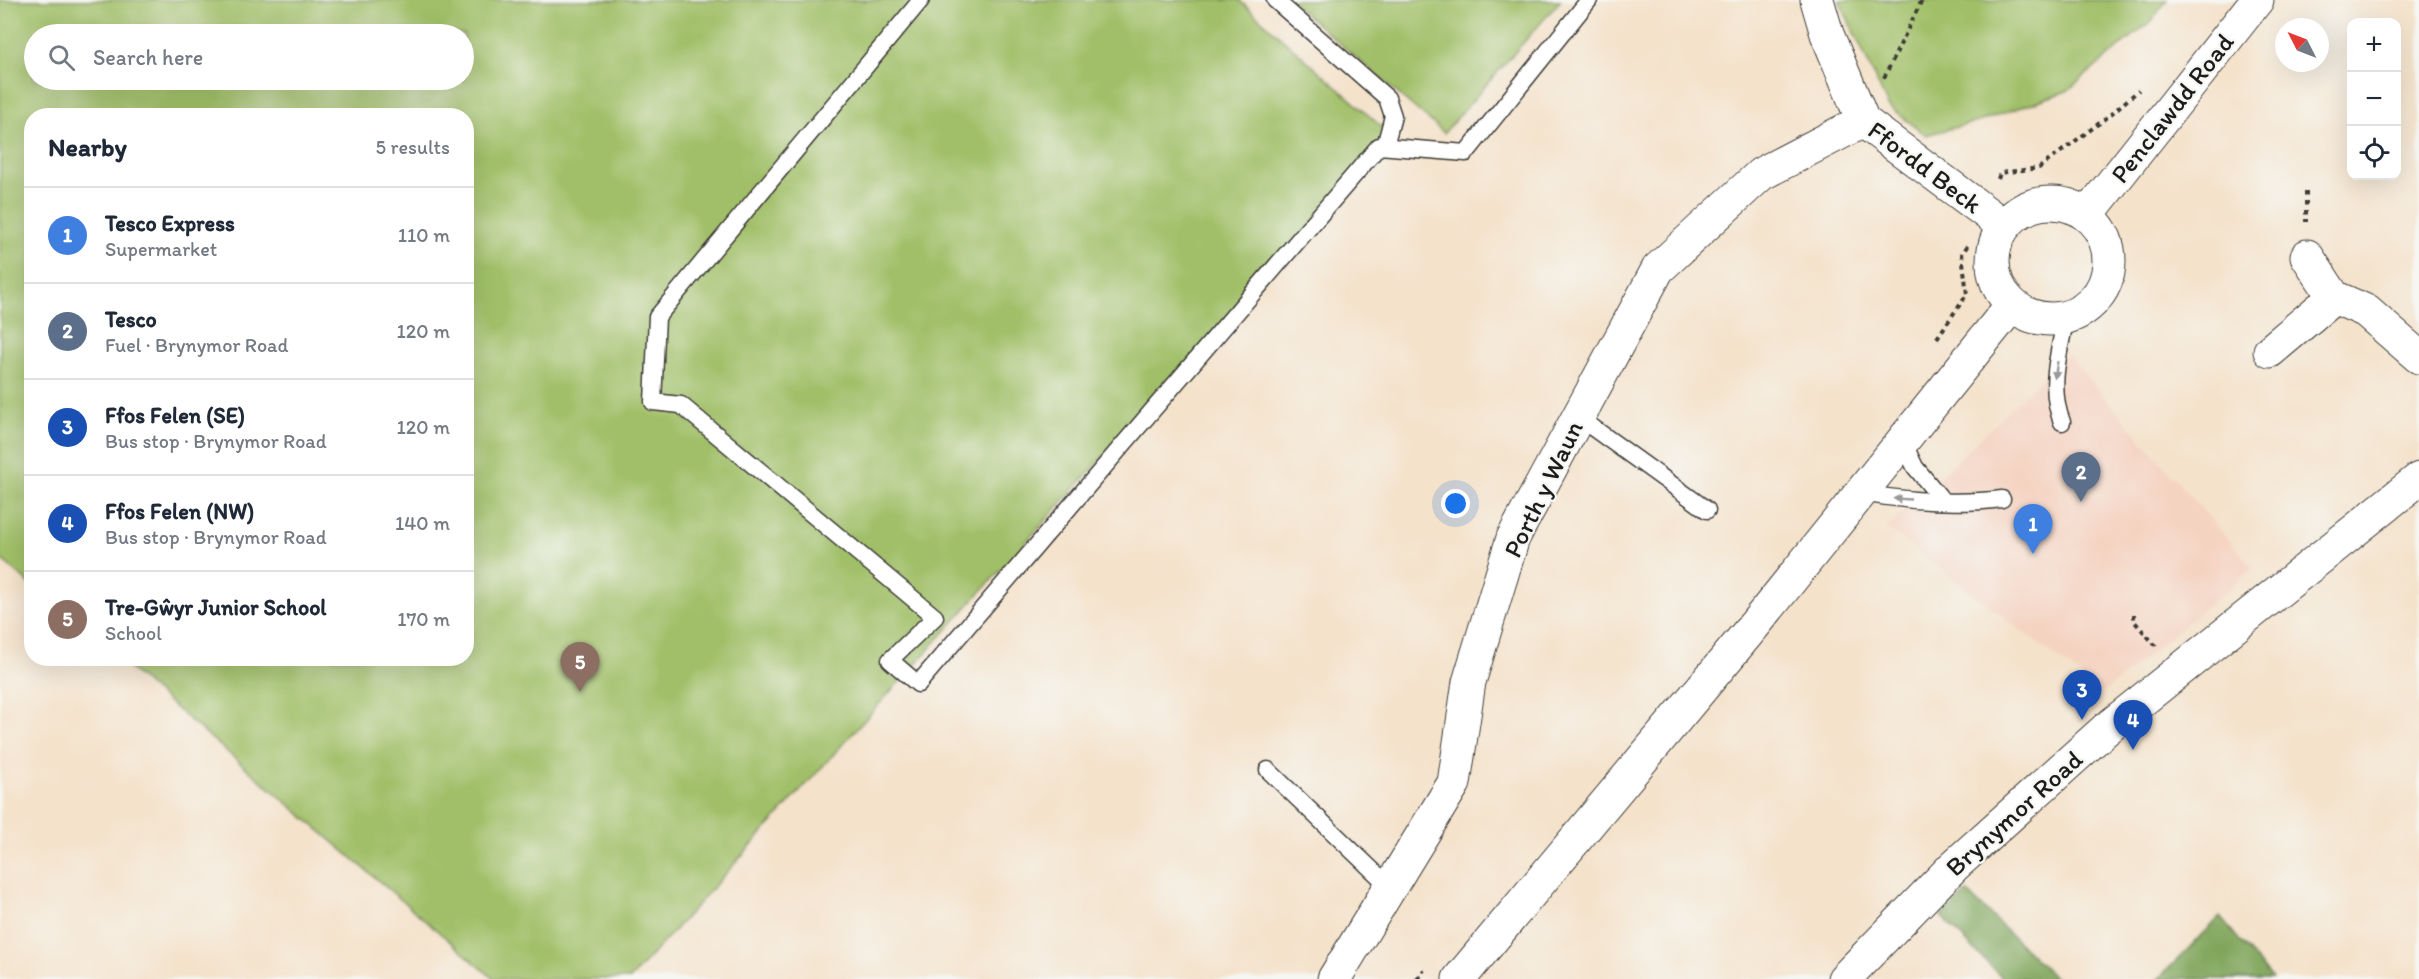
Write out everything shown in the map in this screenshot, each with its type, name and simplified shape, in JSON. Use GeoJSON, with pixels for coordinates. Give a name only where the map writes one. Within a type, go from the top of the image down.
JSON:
{"type":"FeatureCollection","features":[{"type":"Feature","properties":{"kind":"street","name":"Ffordd Beck"},"geometry":{"type":"LineString","coordinates":[[1818,0],[1827,34],[1863,122],[1995,220]]}},
{"type":"Feature","properties":{"kind":"street","name":"Penclawdd Road"},"geometry":{"type":"LineString","coordinates":[[2087,215],[2257,0]]}},
{"type":"Feature","properties":{"kind":"street","name":"Porth y Waun"},"geometry":{"type":"LineString","coordinates":[[1334,979],[1454,783],[1469,682],[1513,538],[1658,269],[1761,174],[1863,122]]}},
{"type":"Feature","properties":{"kind":"street"},"geometry":{"type":"LineString","coordinates":[[2052,202],[2071,206],[2087,215],[2100,229],[2107,245],[2109,264],[2105,282],[2096,297],[2082,310],[2066,317],[2037,317],[2012,305],[2001,292],[1994,276],[1995,220],[2033,205],[2052,202]]}},
{"type":"Feature","properties":{"kind":"street"},"geometry":{"type":"LineString","coordinates":[[2307,256],[2334,297],[2366,310],[2419,357]]}},
{"type":"Feature","properties":{"kind":"street"},"geometry":{"type":"LineString","coordinates":[[2270,351],[2334,297]]}},
{"type":"Feature","properties":{"kind":"street"},"geometry":{"type":"LineString","coordinates":[[1459,979],[1903,442],[2012,305]]}},
{"type":"Feature","properties":{"kind":"street","name":"Brynymor Road"},"geometry":{"type":"LineString","coordinates":[[1844,979],[1954,866],[2105,730],[2419,479]]}},
{"type":"Feature","properties":{"kind":"lane"},"geometry":{"type":"LineString","coordinates":[[921,0],[657,317],[653,402],[681,405],[935,617],[890,660],[918,684],[1379,146],[1466,153],[1589,0]]}},
{"type":"Feature","properties":{"kind":"lane"},"geometry":{"type":"LineString","coordinates":[[1275,0],[1388,98],[1393,116],[1385,146]]}},
{"type":"Feature","properties":{"kind":"lane"},"geometry":{"type":"LineString","coordinates":[[2062,422],[2055,404],[2054,382],[2066,317]]}},
{"type":"Feature","properties":{"kind":"lane"},"geometry":{"type":"LineString","coordinates":[[1578,417],[1707,510]]}},
{"type":"Feature","properties":{"kind":"lane"},"geometry":{"type":"LineString","coordinates":[[1903,442],[1915,467],[1943,501]]}},
{"type":"Feature","properties":{"kind":"lane"},"geometry":{"type":"LineString","coordinates":[[1861,493],[1892,498],[1971,503],[2002,499]]}},
{"type":"Feature","properties":{"kind":"lane"},"geometry":{"type":"LineString","coordinates":[[1268,770],[1390,887]]}},
{"type":"Feature","properties":{"kind":"path"},"geometry":{"type":"LineString","coordinates":[[1863,122],[1922,0]]}},
{"type":"Feature","properties":{"kind":"path"},"geometry":{"type":"LineString","coordinates":[[1932,346],[1967,294],[1962,254],[1995,220],[2000,173],[2039,168],[2105,119],[2140,89]]}},
{"type":"Feature","properties":{"kind":"path"},"geometry":{"type":"LineString","coordinates":[[1417,979],[1432,961]]}},
{"type":"Feature","properties":{"kind":"shaded area"},"geometry":{"type":"Polygon","coordinates":[[[2067,354],[2253,568],[2103,693],[1887,528],[2067,354]]]}},
{"type":"Feature","properties":{"kind":"green space"},"geometry":{"type":"Polygon","coordinates":[[[0,0],[1239,0],[1393,137],[630,979],[494,979],[126,666],[474,666],[474,108],[24,108],[24,579],[0,558],[0,0]]]}},
{"type":"Feature","properties":{"kind":"green space"},"geometry":{"type":"Polygon","coordinates":[[[1289,0],[1561,0],[1444,133],[1289,0]]]}},
{"type":"Feature","properties":{"kind":"green space"},"geometry":{"type":"Polygon","coordinates":[[[1839,0],[2167,0],[2152,20],[2067,91],[1981,121],[1926,135],[1888,106],[1839,0]]]}},
{"type":"Feature","properties":{"kind":"green space"},"geometry":{"type":"Polygon","coordinates":[[[1967,892],[2056,979],[2003,979],[1941,916],[1967,892]]]}},
{"type":"Feature","properties":{"kind":"green space"},"geometry":{"type":"Polygon","coordinates":[[[2220,917],[2272,979],[2158,979],[2220,917]]]}},
{"type":"Feature","properties":{"kind":"place","name":"Tesco"},"geometry":{"type":"Point","coordinates":[2081,502]}},
{"type":"Feature","properties":{"kind":"place","name":"Tesco Express"},"geometry":{"type":"Point","coordinates":[2033,554]}},
{"type":"Feature","properties":{"kind":"place","name":"Tre-Gŵyr Junior School"},"geometry":{"type":"Point","coordinates":[580,692]}},
{"type":"Feature","properties":{"kind":"place","name":"Ffos Felen (SE)"},"geometry":{"type":"Point","coordinates":[2082,720]}},
{"type":"Feature","properties":{"kind":"place","name":"Ffos Felen (NW)"},"geometry":{"type":"Point","coordinates":[2133,750]}}]}
